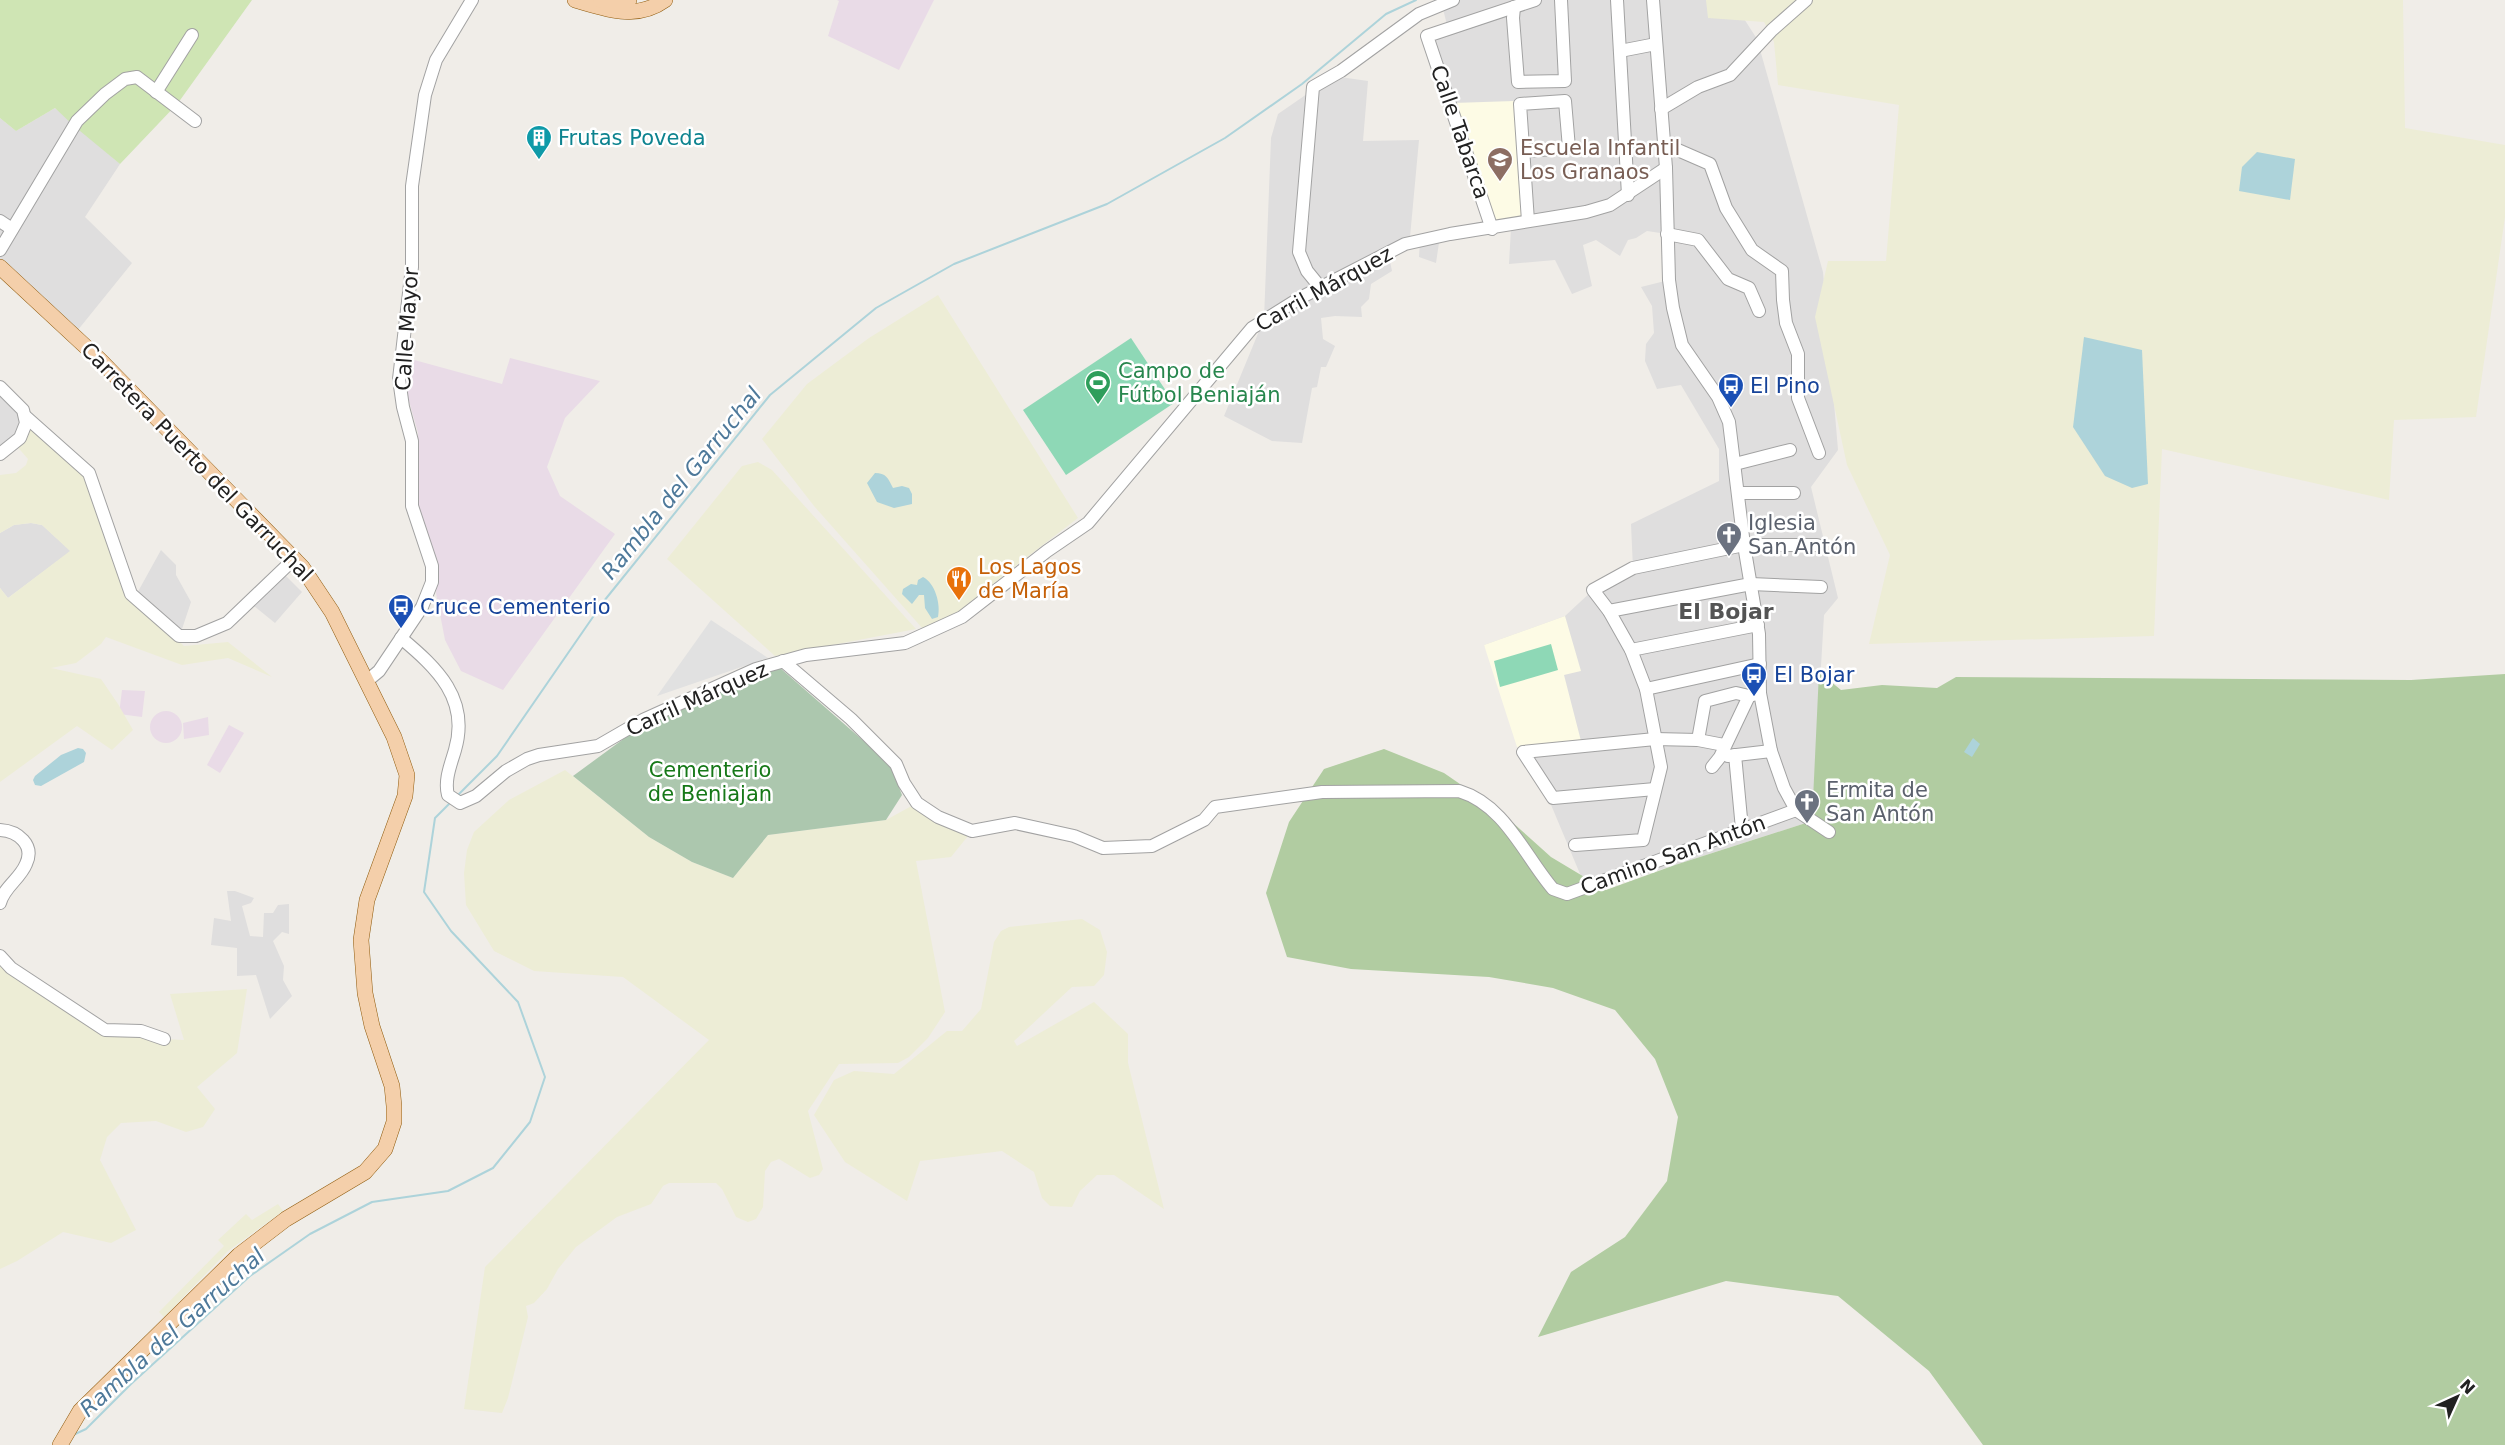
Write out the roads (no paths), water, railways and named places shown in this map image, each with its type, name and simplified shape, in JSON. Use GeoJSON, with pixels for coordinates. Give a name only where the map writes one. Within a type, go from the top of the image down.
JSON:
{"type":"FeatureCollection","features":[{"type":"Feature","properties":{"kind":"main road"},"geometry":{"type":"LineString","coordinates":[[575,0],[630,13],[651,9],[665,0]]}},
{"type":"Feature","properties":{"kind":"main road"},"geometry":{"type":"LineString","coordinates":[[601,0],[629,0]]}},
{"type":"Feature","properties":{"kind":"main road","name":"Carretera Puerto del Garruchal"},"geometry":{"type":"LineString","coordinates":[[0,267],[100,360],[295,558],[326,602],[367,681],[400,752],[407,775],[403,803],[367,900],[361,940],[365,993],[372,1026],[392,1086],[394,1122],[385,1149],[365,1172],[286,1219],[239,1255],[80,1410],[60,1445]]}},
{"type":"Feature","properties":{"kind":"street","name":"Calle Mayor"},"geometry":{"type":"LineString","coordinates":[[367,681],[379,671],[425,601],[431,588],[433,574],[412,506],[412,441],[403,407],[399,379],[412,267],[412,186],[429,77],[441,50],[472,0]]}},
{"type":"Feature","properties":{"kind":"street"},"geometry":{"type":"LineString","coordinates":[[1320,287],[1307,271],[1299,252],[1313,87],[1341,71],[1419,14],[1453,0]]}},
{"type":"Feature","properties":{"kind":"street"},"geometry":{"type":"LineString","coordinates":[[1535,0],[1514,7],[1518,82],[1565,81],[1561,0]]}},
{"type":"Feature","properties":{"kind":"street"},"geometry":{"type":"LineString","coordinates":[[1617,0],[1629,195]]}},
{"type":"Feature","properties":{"kind":"street"},"geometry":{"type":"LineString","coordinates":[[1653,0],[1666,168],[1670,293],[1682,345],[1726,412],[1735,464],[1744,544],[1758,624],[1760,664],[1755,694],[1712,768]]}},
{"type":"Feature","properties":{"kind":"street"},"geometry":{"type":"LineString","coordinates":[[1661,109],[1698,87],[1730,75],[1772,30],[1806,0]]}},
{"type":"Feature","properties":{"kind":"street","name":"Calle Tabarca"},"geometry":{"type":"LineString","coordinates":[[1492,229],[1427,36],[1514,7]]}},
{"type":"Feature","properties":{"kind":"street"},"geometry":{"type":"LineString","coordinates":[[156,92],[192,34]]}},
{"type":"Feature","properties":{"kind":"street"},"geometry":{"type":"LineString","coordinates":[[1620,51],[1656,44]]}},
{"type":"Feature","properties":{"kind":"street"},"geometry":{"type":"LineString","coordinates":[[0,250],[74,126],[84,114],[125,79],[136,77],[195,121]]}},
{"type":"Feature","properties":{"kind":"street"},"geometry":{"type":"LineString","coordinates":[[1524,151],[1569,148],[1565,101],[1520,104],[1528,221]]}},
{"type":"Feature","properties":{"kind":"street"},"geometry":{"type":"LineString","coordinates":[[1664,144],[1710,164],[1726,208],[1752,250],[1782,271],[1786,323],[1798,354],[1798,398],[1819,453]]}},
{"type":"Feature","properties":{"kind":"street","name":"Carril Márquez"},"geometry":{"type":"LineString","coordinates":[[401,638],[430,663],[455,699],[459,719],[457,743],[446,787],[448,795],[460,803],[476,796],[506,771],[527,759],[598,746],[643,720],[756,669],[806,655],[905,643],[962,617],[1047,551],[1088,523],[1252,328],[1320,287],[1405,244],[1450,234],[1586,212],[1610,205],[1629,195],[1666,168]]}},
{"type":"Feature","properties":{"kind":"street"},"geometry":{"type":"LineString","coordinates":[[0,221],[12,230]]}},
{"type":"Feature","properties":{"kind":"street"},"geometry":{"type":"LineString","coordinates":[[1667,234],[1698,240],[1728,279],[1749,288],[1759,311]]}},
{"type":"Feature","properties":{"kind":"street"},"geometry":{"type":"LineString","coordinates":[[0,387],[18,404],[26,417],[89,473],[131,594],[179,636],[196,636],[227,624],[295,558]]}},
{"type":"Feature","properties":{"kind":"street"},"geometry":{"type":"LineString","coordinates":[[0,454],[22,435],[25,430],[26,417]]}},
{"type":"Feature","properties":{"kind":"street"},"geometry":{"type":"LineString","coordinates":[[1735,464],[1790,450]]}},
{"type":"Feature","properties":{"kind":"street"},"geometry":{"type":"LineString","coordinates":[[1738,493],[1794,494]]}},
{"type":"Feature","properties":{"kind":"street"},"geometry":{"type":"LineString","coordinates":[[1575,845],[1643,840],[1661,767],[1646,689],[1631,650],[1609,611],[1593,591],[1633,568],[1744,544],[1817,545]]}},
{"type":"Feature","properties":{"kind":"street"},"geometry":{"type":"LineString","coordinates":[[1609,611],[1751,584],[1821,587]]}},
{"type":"Feature","properties":{"kind":"street"},"geometry":{"type":"LineString","coordinates":[[1631,650],[1758,624]]}},
{"type":"Feature","properties":{"kind":"street","name":"Camino San Antón"},"geometry":{"type":"LineString","coordinates":[[783,661],[851,719],[896,764],[904,783],[917,803],[938,817],[972,831],[1015,823],[1074,836],[1102,848],[1152,846],[1204,820],[1215,807],[1322,792],[1460,791],[1490,806],[1553,889],[1567,894],[1796,810]]}},
{"type":"Feature","properties":{"kind":"street"},"geometry":{"type":"LineString","coordinates":[[1646,689],[1760,664]]}},
{"type":"Feature","properties":{"kind":"street"},"geometry":{"type":"LineString","coordinates":[[1698,740],[1705,701],[1736,693],[1755,694]]}},
{"type":"Feature","properties":{"kind":"street"},"geometry":{"type":"LineString","coordinates":[[1755,694],[1784,788],[1796,810],[1829,832]]}},
{"type":"Feature","properties":{"kind":"street"},"geometry":{"type":"LineString","coordinates":[[1655,789],[1553,798],[1523,752],[1655,739],[1698,740],[1735,755],[1772,751]]}},
{"type":"Feature","properties":{"kind":"street"},"geometry":{"type":"LineString","coordinates":[[1735,755],[1742,829]]}},
{"type":"Feature","properties":{"kind":"street"},"geometry":{"type":"LineString","coordinates":[[0,830],[16,833],[26,843],[28,855],[26,866],[2,894],[0,903]]}},
{"type":"Feature","properties":{"kind":"street"},"geometry":{"type":"LineString","coordinates":[[0,956],[12,968],[105,1030],[141,1031],[164,1039]]}},
{"type":"Feature","properties":{"kind":"water"},"geometry":{"type":"Polygon","coordinates":[[[2257,152],[2295,159],[2290,200],[2239,191],[2242,167],[2257,152]]]}},
{"type":"Feature","properties":{"kind":"water"},"geometry":{"type":"Polygon","coordinates":[[[2084,337],[2142,350],[2148,484],[2132,488],[2105,476],[2073,427],[2084,337]]]}},
{"type":"Feature","properties":{"kind":"water"},"geometry":{"type":"Polygon","coordinates":[[[875,473],[886,477],[893,488],[902,486],[909,488],[912,494],[912,504],[894,508],[877,502],[867,483],[875,473]]]}},
{"type":"Feature","properties":{"kind":"water"},"geometry":{"type":"Polygon","coordinates":[[[923,577],[931,584],[938,600],[938,617],[932,619],[925,608],[924,595],[919,595],[912,604],[902,594],[903,589],[911,584],[917,585],[918,580],[923,577]]]}},
{"type":"Feature","properties":{"kind":"water"},"geometry":{"type":"Polygon","coordinates":[[[1973,738],[1980,744],[1972,757],[1964,752],[1973,738]]]}},
{"type":"Feature","properties":{"kind":"water"},"geometry":{"type":"Polygon","coordinates":[[[78,748],[83,749],[86,753],[84,762],[41,786],[35,785],[33,780],[35,776],[61,755],[78,748]]]}},
{"type":"Feature","properties":{"kind":"waterway","name":"Rambla del Garruchal"},"geometry":{"type":"LineString","coordinates":[[458,795],[497,756],[604,601],[770,395],[876,308],[954,264],[1107,204],[1225,138],[1302,84],[1386,14],[1416,0]]}},
{"type":"Feature","properties":{"kind":"waterway","name":"Rambla del Garruchal"},"geometry":{"type":"LineString","coordinates":[[73,1435],[86,1429],[131,1384],[250,1276],[310,1234],[372,1202],[448,1191],[493,1168],[530,1122],[545,1077],[518,1002],[451,931],[424,892],[435,818],[452,801]]}},
{"type":"Feature","properties":{"kind":"place","name":"Frutas Poveda"},"geometry":{"type":"Point","coordinates":[539,161]}},
{"type":"Feature","properties":{"kind":"place","name":"Escuela Infantil Los Granaos"},"geometry":{"type":"Point","coordinates":[1500,183]}},
{"type":"Feature","properties":{"kind":"place","name":"Campo de Fútbol Beniaján"},"geometry":{"type":"Point","coordinates":[1098,406]}},
{"type":"Feature","properties":{"kind":"place","name":"El Pino"},"geometry":{"type":"Point","coordinates":[1731,409]}},
{"type":"Feature","properties":{"kind":"place","name":"Iglesia San Antón"},"geometry":{"type":"Point","coordinates":[1729,558]}},
{"type":"Feature","properties":{"kind":"place","name":"Los Lagos de María"},"geometry":{"type":"Point","coordinates":[959,602]}},
{"type":"Feature","properties":{"kind":"place","name":"Cruce Cementerio"},"geometry":{"type":"Point","coordinates":[401,630]}},
{"type":"Feature","properties":{"kind":"place","name":"El Bojar"},"geometry":{"type":"Point","coordinates":[1754,698]}},
{"type":"Feature","properties":{"kind":"place","name":"Ermita de San Antón"},"geometry":{"type":"Point","coordinates":[1807,825]}},
{"type":"Feature","properties":{"kind":"district","name":"El Bojar"},"geometry":{"type":"Point","coordinates":[1726,611]}},
{"type":"Feature","properties":{"kind":"park label","name":"Cementerio de Beniajan"},"geometry":{"type":"Point","coordinates":[710,782]}}]}
